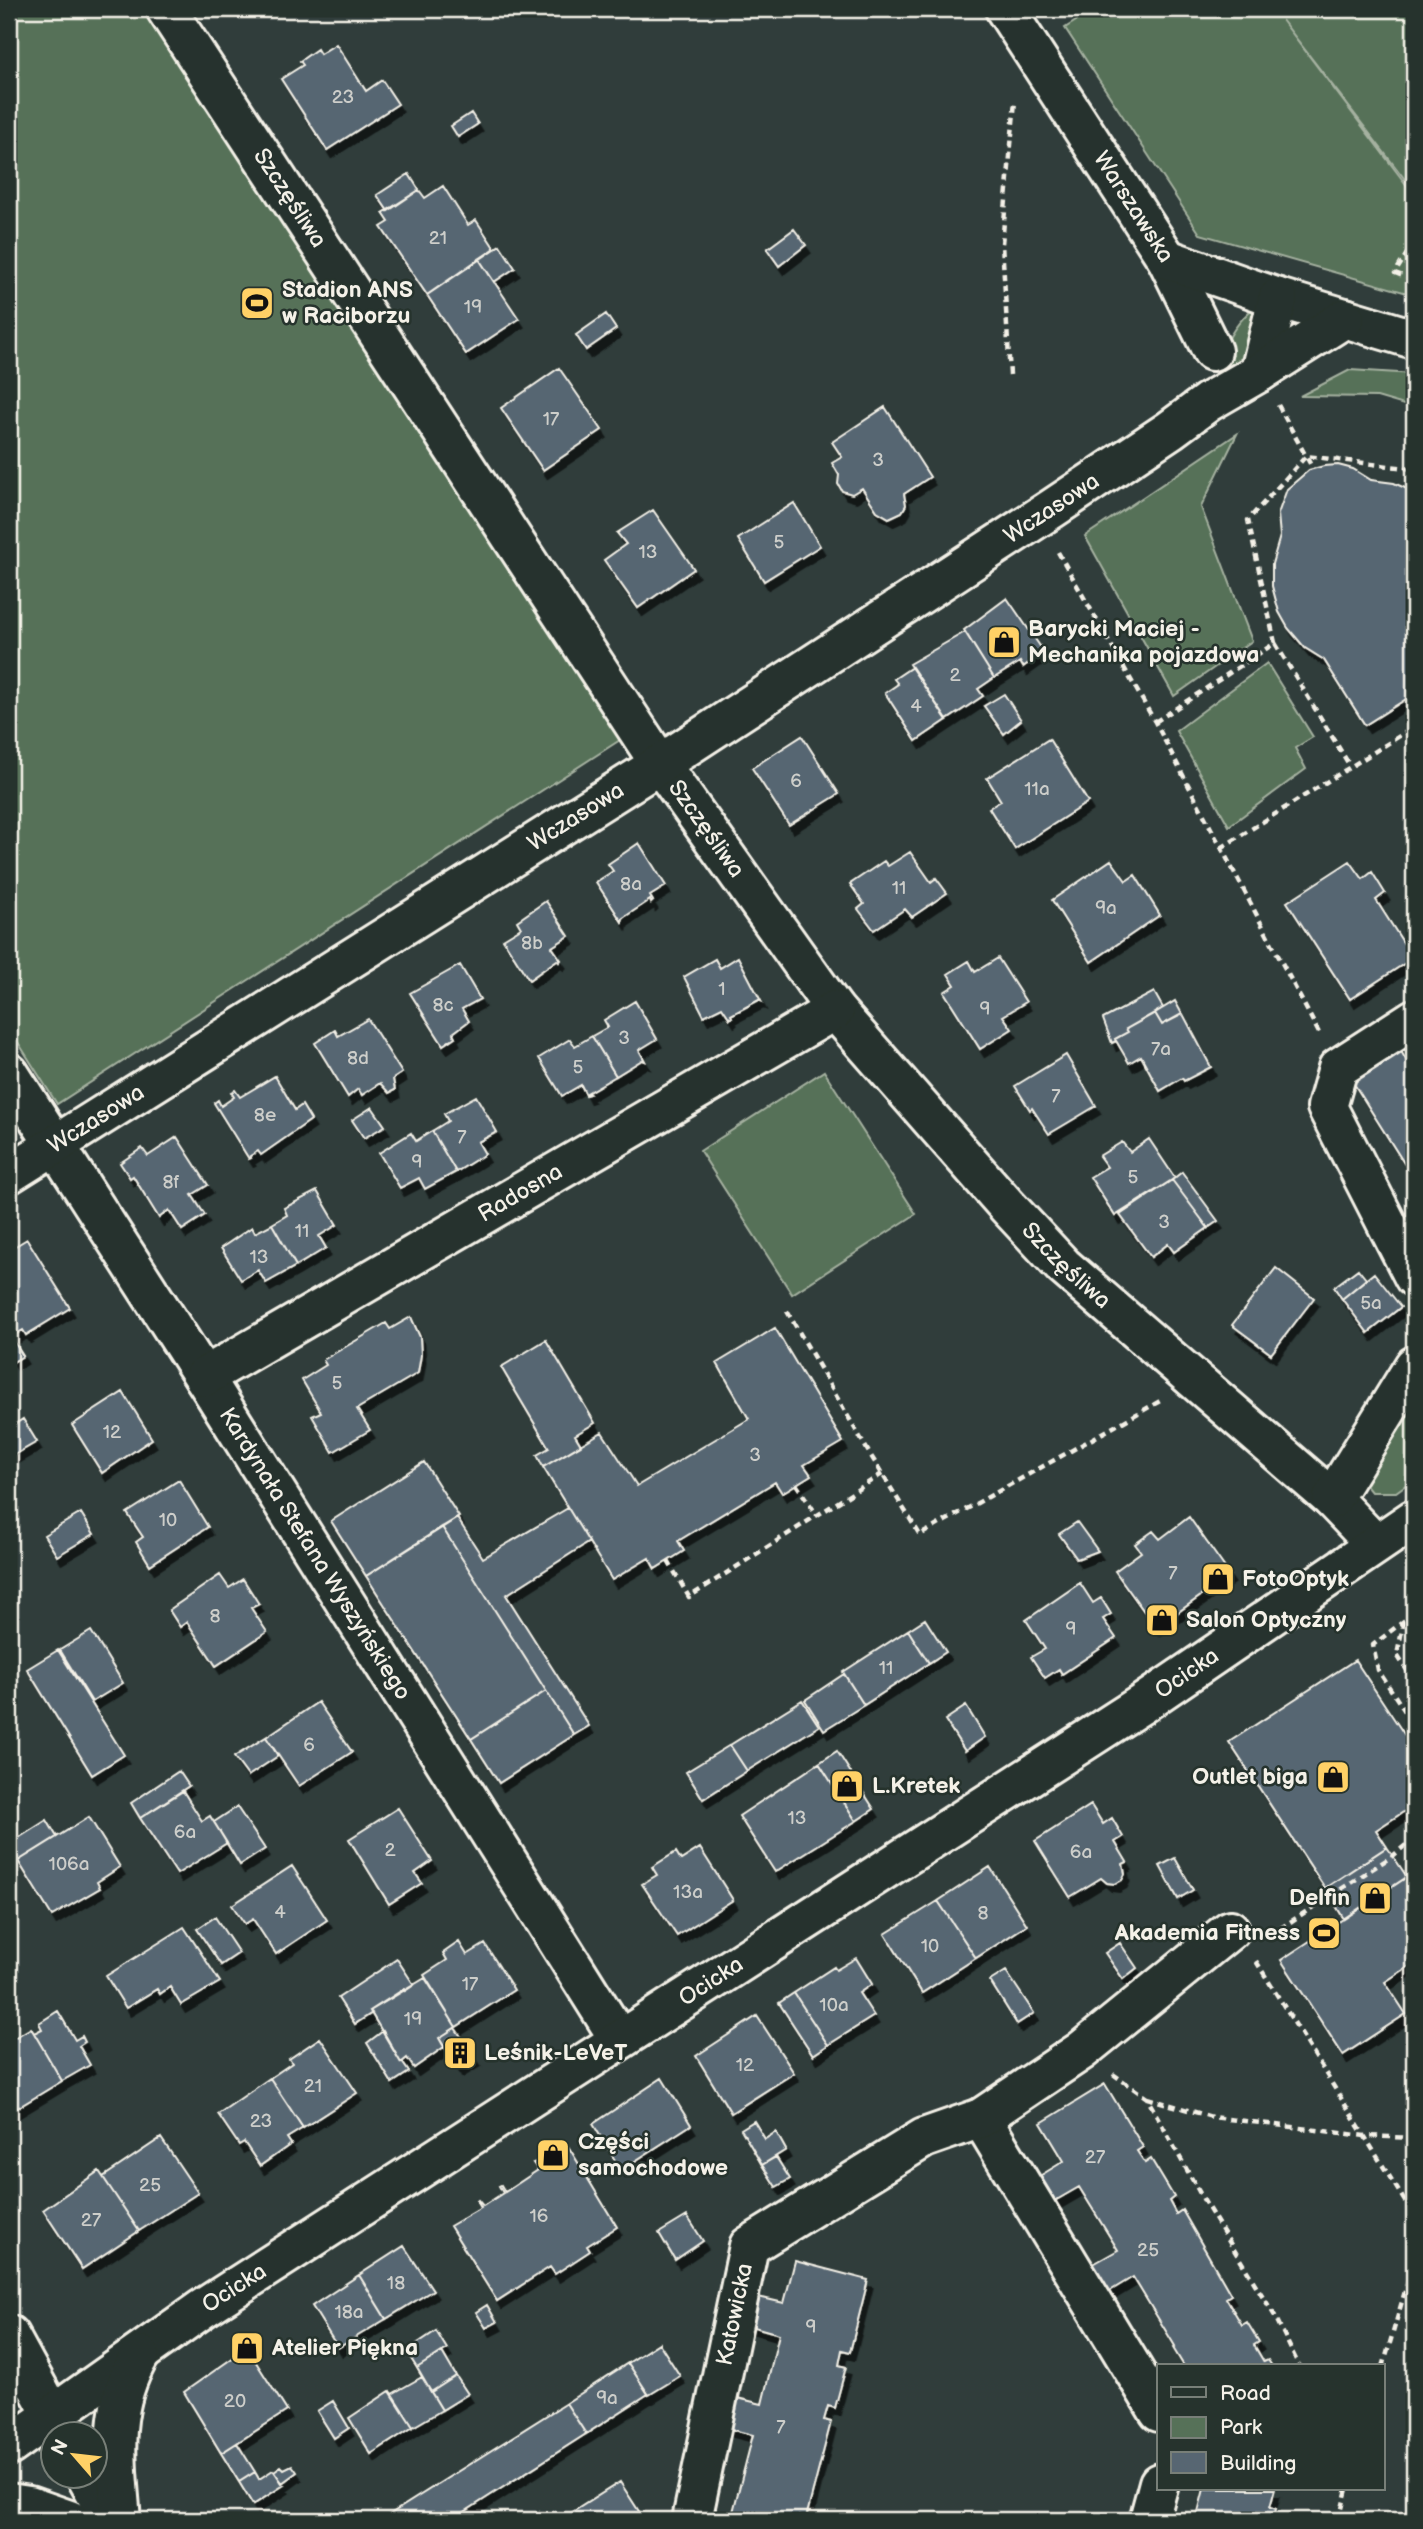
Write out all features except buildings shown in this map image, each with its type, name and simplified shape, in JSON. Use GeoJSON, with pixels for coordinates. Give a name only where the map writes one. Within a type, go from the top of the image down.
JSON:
{"type":"FeatureCollection","features":[{"type":"Feature","properties":{"kind":"street","name":"Szczęśliwa"},"geometry":{"type":"LineString","coordinates":[[166,9],[660,764],[835,1010],[1063,1266],[1332,1499],[1375,1544]]}},
{"type":"Feature","properties":{"kind":"street","name":"Warszawska"},"geometry":{"type":"LineString","coordinates":[[1015,24],[1167,259],[1279,298],[1414,339]]}},
{"type":"Feature","properties":{"kind":"street"},"geometry":{"type":"LineString","coordinates":[[1167,259],[1212,351]]}},
{"type":"Feature","properties":{"kind":"street"},"geometry":{"type":"LineString","coordinates":[[1208,402],[1212,351],[1234,283]]}},
{"type":"Feature","properties":{"kind":"street"},"geometry":{"type":"LineString","coordinates":[[1267,385],[1279,298]]}},
{"type":"Feature","properties":{"kind":"street","name":"Wczasowa"},"geometry":{"type":"LineString","coordinates":[[9,1174],[660,764],[1039,517],[1208,402],[1267,385],[1345,318]]}},
{"type":"Feature","properties":{"kind":"street","name":"Radosna"},"geometry":{"type":"LineString","coordinates":[[204,1377],[835,1010]]}},
{"type":"Feature","properties":{"kind":"street"},"geometry":{"type":"LineString","coordinates":[[1414,1019],[1338,1068],[1327,1107],[1414,1277]]}},
{"type":"Feature","properties":{"kind":"street","name":"Kardynała Stefana Wyszyńskiego"},"geometry":{"type":"LineString","coordinates":[[9,1073],[204,1377],[619,2039]]}},
{"type":"Feature","properties":{"kind":"street"},"geometry":{"type":"LineString","coordinates":[[1332,1499],[1414,1366]]}},
{"type":"Feature","properties":{"kind":"street","name":"Ocicka"},"geometry":{"type":"LineString","coordinates":[[64,2420],[143,2350],[202,2309],[1132,1711],[1414,1519]]}},
{"type":"Feature","properties":{"kind":"street","name":"Katowicka"},"geometry":{"type":"LineString","coordinates":[[692,2520],[749,2246],[923,2138],[981,2118],[1081,2051],[1230,1930]]}},
{"type":"Feature","properties":{"kind":"street"},"geometry":{"type":"LineString","coordinates":[[981,2118],[1157,2410]]}},
{"type":"Feature","properties":{"kind":"street"},"geometry":{"type":"LineString","coordinates":[[9,2335],[55,2420]]}},
{"type":"Feature","properties":{"kind":"street"},"geometry":{"type":"LineString","coordinates":[[121,2520],[116,2444],[120,2398],[129,2374],[143,2350]]}},
{"type":"Feature","properties":{"kind":"street","name":"Ocicka"},"geometry":{"type":"LineString","coordinates":[[9,2446],[38,2434]]}},
{"type":"Feature","properties":{"kind":"street"},"geometry":{"type":"LineString","coordinates":[[94,2490],[110,2520]]}},
{"type":"Feature","properties":{"kind":"street"},"geometry":{"type":"LineString","coordinates":[[1149,2520],[1157,2490]]}},
{"type":"Feature","properties":{"kind":"street"},"geometry":{"type":"LineString","coordinates":[[9,2503],[29,2506],[69,2520]]}},
{"type":"Feature","properties":{"kind":"path"},"geometry":{"type":"LineString","coordinates":[[1010,375],[1002,244],[1012,118],[1015,24]]}},
{"type":"Feature","properties":{"kind":"path"},"geometry":{"type":"LineString","coordinates":[[1414,242],[1395,274],[1414,280]]}},
{"type":"Feature","properties":{"kind":"path"},"geometry":{"type":"LineString","coordinates":[[1267,385],[1313,469]]}},
{"type":"Feature","properties":{"kind":"path"},"geometry":{"type":"LineString","coordinates":[[1306,456],[1414,469]]}},
{"type":"Feature","properties":{"kind":"path"},"geometry":{"type":"LineString","coordinates":[[1306,456],[1248,520],[1275,643],[1350,766]]}},
{"type":"Feature","properties":{"kind":"path"},"geometry":{"type":"LineString","coordinates":[[1039,517],[1156,722],[1338,1068]]}},
{"type":"Feature","properties":{"kind":"path"},"geometry":{"type":"LineString","coordinates":[[1156,722],[1275,643]]}},
{"type":"Feature","properties":{"kind":"path"},"geometry":{"type":"LineString","coordinates":[[1221,848],[1414,727]]}},
{"type":"Feature","properties":{"kind":"path"},"geometry":{"type":"LineString","coordinates":[[787,1311],[920,1535],[1194,1380]]}},
{"type":"Feature","properties":{"kind":"path"},"geometry":{"type":"LineString","coordinates":[[668,1561],[689,1597],[882,1474]]}},
{"type":"Feature","properties":{"kind":"path"},"geometry":{"type":"LineString","coordinates":[[796,1484],[817,1515]]}},
{"type":"Feature","properties":{"kind":"path"},"geometry":{"type":"LineString","coordinates":[[1414,1613],[1373,1645],[1378,1670],[1414,1725]]}},
{"type":"Feature","properties":{"kind":"path"},"geometry":{"type":"LineString","coordinates":[[1405,1620],[1397,1655],[1414,1681]]}},
{"type":"Feature","properties":{"kind":"path"},"geometry":{"type":"LineString","coordinates":[[1268,1936],[1394,1855],[1414,1838]]}},
{"type":"Feature","properties":{"kind":"path"},"geometry":{"type":"LineString","coordinates":[[1255,1960],[1414,2216]]}},
{"type":"Feature","properties":{"kind":"path"},"geometry":{"type":"LineString","coordinates":[[1081,2051],[1147,2098],[1212,2118],[1365,2136],[1414,2138]]}},
{"type":"Feature","properties":{"kind":"path"},"geometry":{"type":"LineString","coordinates":[[1147,2098],[1207,2206],[1275,2316],[1298,2364]]}},
{"type":"Feature","properties":{"kind":"path"},"geometry":{"type":"LineString","coordinates":[[1384,2364],[1414,2260]]}},
{"type":"Feature","properties":{"kind":"path"},"geometry":{"type":"LineString","coordinates":[[1339,2520],[1348,2490]]}},
{"type":"Feature","properties":{"kind":"green space","name":"Stadion ANS w Raciborzu"},"geometry":{"type":"Polygon","coordinates":[[[9,9],[146,9],[620,740],[57,1104],[9,1028],[9,9]]]}},
{"type":"Feature","properties":{"kind":"green space"},"geometry":{"type":"Polygon","coordinates":[[[1095,9],[1414,9],[1414,191],[1282,20],[1414,195],[1414,295],[1200,234],[1065,28],[1095,9]]]}},
{"type":"Feature","properties":{"kind":"green space"},"geometry":{"type":"Polygon","coordinates":[[[1252,309],[1261,314],[1252,353],[1232,374],[1221,369],[1224,351],[1235,328],[1252,309]]]}},
{"type":"Feature","properties":{"kind":"green space"},"geometry":{"type":"Polygon","coordinates":[[[1350,370],[1414,374],[1414,408],[1377,397],[1300,396],[1350,370]]]}},
{"type":"Feature","properties":{"kind":"green space"},"geometry":{"type":"Polygon","coordinates":[[[1237,434],[1201,507],[1252,641],[1174,696],[1085,536],[1237,434]]]}},
{"type":"Feature","properties":{"kind":"green space"},"geometry":{"type":"Polygon","coordinates":[[[1267,663],[1313,737],[1295,748],[1306,769],[1229,826],[1176,731],[1267,663]]]}},
{"type":"Feature","properties":{"kind":"green space"},"geometry":{"type":"Polygon","coordinates":[[[824,1071],[916,1214],[792,1294],[700,1151],[824,1071]]]}},
{"type":"Feature","properties":{"kind":"green space"},"geometry":{"type":"Polygon","coordinates":[[[1414,1392],[1414,1479],[1396,1492],[1371,1492],[1362,1481],[1414,1392]]]}},
{"type":"Feature","properties":{"kind":"place","name":"Stadion ANS w Raciborzu"},"geometry":{"type":"Point","coordinates":[257,303]}},
{"type":"Feature","properties":{"kind":"place","name":"Barycki Maciej - Mechanika pojazdowa"},"geometry":{"type":"Point","coordinates":[1004,642]}},
{"type":"Feature","properties":{"kind":"place","name":"FotoOptyk"},"geometry":{"type":"Point","coordinates":[1218,1579]}},
{"type":"Feature","properties":{"kind":"place","name":"Salon Optyczny"},"geometry":{"type":"Point","coordinates":[1162,1620]}},
{"type":"Feature","properties":{"kind":"place","name":"Outlet biga"},"geometry":{"type":"Point","coordinates":[1333,1777]}},
{"type":"Feature","properties":{"kind":"place","name":"L.Kretek"},"geometry":{"type":"Point","coordinates":[847,1786]}},
{"type":"Feature","properties":{"kind":"place","name":"Delfin"},"geometry":{"type":"Point","coordinates":[1375,1898]}},
{"type":"Feature","properties":{"kind":"place","name":"Akademia Fitness"},"geometry":{"type":"Point","coordinates":[1324,1933]}},
{"type":"Feature","properties":{"kind":"place","name":"Leśnik-LeVeT"},"geometry":{"type":"Point","coordinates":[460,2053]}},
{"type":"Feature","properties":{"kind":"place","name":"Części samochodowe"},"geometry":{"type":"Point","coordinates":[553,2155]}},
{"type":"Feature","properties":{"kind":"place","name":"Atelier Piękna"},"geometry":{"type":"Point","coordinates":[247,2348]}}]}
